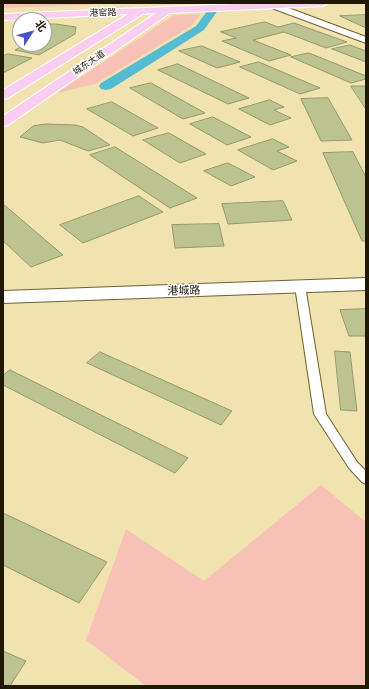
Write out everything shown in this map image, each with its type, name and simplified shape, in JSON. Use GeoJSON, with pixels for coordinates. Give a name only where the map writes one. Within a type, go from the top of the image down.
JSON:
{"type":"FeatureCollection","features":[{"type":"Feature","properties":{"kind":"main road","name":"港窑路"},"geometry":{"type":"LineString","coordinates":[[3,14],[171,6],[195,7],[242,4],[272,5],[323,3]]}},
{"type":"Feature","properties":{"kind":"main road","name":"城东大道"},"geometry":{"type":"LineString","coordinates":[[3,122],[171,6]]}},
{"type":"Feature","properties":{"kind":"main road","name":"港窑路"},"geometry":{"type":"LineString","coordinates":[[3,17],[147,7]]}},
{"type":"Feature","properties":{"kind":"main road","name":"城东大道"},"geometry":{"type":"LineString","coordinates":[[3,95],[147,7]]}},
{"type":"Feature","properties":{"kind":"street"},"geometry":{"type":"LineString","coordinates":[[272,5],[366,40]]}},
{"type":"Feature","properties":{"kind":"street","name":"港城路"},"geometry":{"type":"LineString","coordinates":[[3,297],[366,284]]}},
{"type":"Feature","properties":{"kind":"lane"},"geometry":{"type":"LineString","coordinates":[[300,286],[320,414],[353,465],[366,479]]}},
{"type":"Feature","properties":{"kind":"shaded area"},"geometry":{"type":"Polygon","coordinates":[[[12,3],[131,3],[3,8],[3,5],[12,3]]]}},
{"type":"Feature","properties":{"kind":"shaded area"},"geometry":{"type":"Polygon","coordinates":[[[201,14],[190,27],[95,84],[57,93],[174,15],[201,14]]]}},
{"type":"Feature","properties":{"kind":"shaded area"},"geometry":{"type":"Polygon","coordinates":[[[321,485],[366,522],[366,686],[146,686],[86,640],[126,529],[204,581],[321,485]]]}},
{"type":"Feature","properties":{"kind":"building"},"geometry":{"type":"Polygon","coordinates":[[[366,15],[366,28],[340,16],[366,15]]]}},
{"type":"Feature","properties":{"kind":"building"},"geometry":{"type":"Polygon","coordinates":[[[265,22],[278,27],[294,23],[347,42],[326,48],[284,32],[253,40],[291,55],[269,61],[222,41],[236,38],[221,32],[265,22]]]}},
{"type":"Feature","properties":{"kind":"building"},"geometry":{"type":"Polygon","coordinates":[[[52,24],[76,27],[75,34],[52,47],[52,24]]]}},
{"type":"Feature","properties":{"kind":"building"},"geometry":{"type":"Polygon","coordinates":[[[350,45],[366,51],[366,62],[332,49],[350,45]]]}},
{"type":"Feature","properties":{"kind":"building"},"geometry":{"type":"Polygon","coordinates":[[[202,46],[240,62],[217,68],[179,51],[202,46]]]}},
{"type":"Feature","properties":{"kind":"building"},"geometry":{"type":"Polygon","coordinates":[[[25,52],[44,52],[39,55],[25,52]]]}},
{"type":"Feature","properties":{"kind":"building"},"geometry":{"type":"Polygon","coordinates":[[[309,53],[366,76],[366,79],[351,83],[291,57],[309,53]]]}},
{"type":"Feature","properties":{"kind":"building"},"geometry":{"type":"Polygon","coordinates":[[[8,54],[32,58],[3,73],[3,56],[8,54]]]}},
{"type":"Feature","properties":{"kind":"building"},"geometry":{"type":"Polygon","coordinates":[[[259,62],[320,88],[300,94],[240,67],[259,62]]]}},
{"type":"Feature","properties":{"kind":"building"},"geometry":{"type":"Polygon","coordinates":[[[178,64],[249,98],[228,104],[158,70],[178,64]]]}},
{"type":"Feature","properties":{"kind":"building"},"geometry":{"type":"Polygon","coordinates":[[[151,83],[205,113],[183,119],[130,88],[151,83]]]}},
{"type":"Feature","properties":{"kind":"building"},"geometry":{"type":"Polygon","coordinates":[[[351,86],[366,86],[366,109],[351,86]]]}},
{"type":"Feature","properties":{"kind":"building"},"geometry":{"type":"Polygon","coordinates":[[[328,98],[352,140],[321,141],[301,99],[328,98]]]}},
{"type":"Feature","properties":{"kind":"building"},"geometry":{"type":"Polygon","coordinates":[[[270,100],[284,107],[274,110],[291,118],[270,125],[239,109],[270,100]]]}},
{"type":"Feature","properties":{"kind":"building"},"geometry":{"type":"Polygon","coordinates":[[[112,102],[158,128],[133,136],[87,109],[112,102]]]}},
{"type":"Feature","properties":{"kind":"building"},"geometry":{"type":"Polygon","coordinates":[[[213,117],[251,137],[227,145],[190,124],[213,117]]]}},
{"type":"Feature","properties":{"kind":"building"},"geometry":{"type":"Polygon","coordinates":[[[46,124],[75,125],[83,127],[110,145],[88,151],[60,140],[43,143],[20,137],[33,126],[46,124]]]}},
{"type":"Feature","properties":{"kind":"building"},"geometry":{"type":"Polygon","coordinates":[[[169,133],[206,154],[180,163],[143,140],[169,133]]]}},
{"type":"Feature","properties":{"kind":"building"},"geometry":{"type":"Polygon","coordinates":[[[273,139],[289,147],[277,151],[297,161],[273,170],[238,150],[273,139]]]}},
{"type":"Feature","properties":{"kind":"building"},"geometry":{"type":"Polygon","coordinates":[[[115,147],[197,198],[170,208],[90,155],[115,147]]]}},
{"type":"Feature","properties":{"kind":"building"},"geometry":{"type":"Polygon","coordinates":[[[353,152],[366,177],[366,241],[362,241],[323,153],[353,152]]]}},
{"type":"Feature","properties":{"kind":"building"},"geometry":{"type":"Polygon","coordinates":[[[228,163],[255,177],[231,186],[204,171],[228,163]]]}},
{"type":"Feature","properties":{"kind":"building"},"geometry":{"type":"Polygon","coordinates":[[[139,196],[163,212],[83,243],[60,225],[139,196]]]}},
{"type":"Feature","properties":{"kind":"building"},"geometry":{"type":"Polygon","coordinates":[[[283,201],[292,220],[228,224],[222,204],[283,201]]]}},
{"type":"Feature","properties":{"kind":"building"},"geometry":{"type":"Polygon","coordinates":[[[3,204],[63,255],[31,267],[3,241],[3,204]]]}},
{"type":"Feature","properties":{"kind":"building"},"geometry":{"type":"Polygon","coordinates":[[[219,224],[224,246],[175,248],[172,225],[219,224]]]}},
{"type":"Feature","properties":{"kind":"building"},"geometry":{"type":"Polygon","coordinates":[[[366,309],[366,336],[349,336],[340,310],[366,309]]]}},
{"type":"Feature","properties":{"kind":"building"},"geometry":{"type":"Polygon","coordinates":[[[335,351],[350,352],[357,411],[341,410],[335,351]]]}},
{"type":"Feature","properties":{"kind":"building"},"geometry":{"type":"Polygon","coordinates":[[[100,352],[232,411],[221,425],[87,363],[100,352]]]}},
{"type":"Feature","properties":{"kind":"building"},"geometry":{"type":"Polygon","coordinates":[[[10,370],[188,458],[175,473],[3,385],[3,376],[10,370]]]}},
{"type":"Feature","properties":{"kind":"building"},"geometry":{"type":"Polygon","coordinates":[[[3,513],[107,562],[79,603],[3,565],[3,513]]]}},
{"type":"Feature","properties":{"kind":"building"},"geometry":{"type":"Polygon","coordinates":[[[3,651],[26,661],[10,686],[3,686],[3,651]]]}},
{"type":"Feature","properties":{"kind":"waterway"},"geometry":{"type":"LineString","coordinates":[[106,86],[200,28],[218,3]]}}]}
